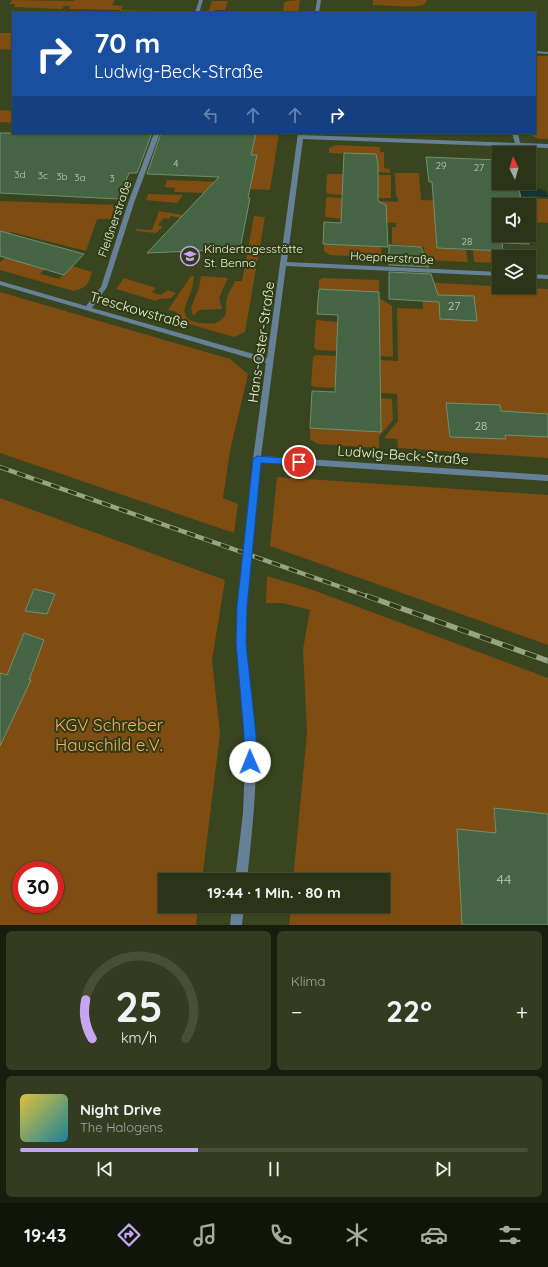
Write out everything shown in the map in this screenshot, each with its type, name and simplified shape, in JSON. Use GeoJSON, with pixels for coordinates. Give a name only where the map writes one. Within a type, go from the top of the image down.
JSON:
{"type":"FeatureCollection","features":[{"type":"Feature","properties":{"kind":"street"},"geometry":{"type":"LineString","coordinates":[[196,12],[201,0]]}},
{"type":"Feature","properties":{"kind":"street"},"geometry":{"type":"LineString","coordinates":[[317,12],[319,0]]}},
{"type":"Feature","properties":{"kind":"street"},"geometry":{"type":"LineString","coordinates":[[536,52],[548,53]]}},
{"type":"Feature","properties":{"kind":"street","name":"Fleißnerstraße"},"geometry":{"type":"LineString","coordinates":[[87,309],[104,287],[131,203],[157,134]]}},
{"type":"Feature","properties":{"kind":"street"},"geometry":{"type":"LineString","coordinates":[[515,134],[518,145]]}},
{"type":"Feature","properties":{"kind":"street"},"geometry":{"type":"LineString","coordinates":[[301,135],[548,146]]}},
{"type":"Feature","properties":{"kind":"street","name":"Hans-Oster-Straße"},"geometry":{"type":"LineString","coordinates":[[242,873],[248,813],[250,762],[250,735],[241,643],[242,607],[257,459],[285,264],[301,135]]}},
{"type":"Feature","properties":{"kind":"street","name":"Hoepnerstraße"},"geometry":{"type":"LineString","coordinates":[[285,264],[492,274]]}},
{"type":"Feature","properties":{"kind":"street"},"geometry":{"type":"LineString","coordinates":[[536,276],[548,277]]}},
{"type":"Feature","properties":{"kind":"street","name":"Tresckowstraße"},"geometry":{"type":"LineString","coordinates":[[0,283],[271,362]]}},
{"type":"Feature","properties":{"kind":"street","name":"Ludwig-Beck-Straße"},"geometry":{"type":"LineString","coordinates":[[257,459],[548,478]]}},
{"type":"Feature","properties":{"kind":"street"},"geometry":{"type":"LineString","coordinates":[[236,925],[237,913]]}},
{"type":"Feature","properties":{"kind":"green space"},"geometry":{"type":"Polygon","coordinates":[[[12,0],[115,0],[112,5],[123,6],[121,10],[189,12],[119,12],[120,10],[69,9],[70,6],[64,6],[62,9],[14,7],[15,4],[9,4],[12,0]]]}},
{"type":"Feature","properties":{"kind":"green space"},"geometry":{"type":"Polygon","coordinates":[[[300,0],[298,12],[283,12],[284,3],[287,1],[300,0]]]}},
{"type":"Feature","properties":{"kind":"green space"},"geometry":{"type":"Polygon","coordinates":[[[373,0],[427,0],[425,4],[408,7],[373,5],[373,0]]]}},
{"type":"Feature","properties":{"kind":"green space"},"geometry":{"type":"Polygon","coordinates":[[[212,1],[228,1],[225,10],[208,12],[212,1]]]}},
{"type":"Feature","properties":{"kind":"green space"},"geometry":{"type":"Polygon","coordinates":[[[0,33],[12,33],[12,50],[0,49],[0,33]]]}},
{"type":"Feature","properties":{"kind":"green space"},"geometry":{"type":"Polygon","coordinates":[[[536,56],[548,56],[548,139],[539,139],[528,134],[536,134],[536,56]]]}},
{"type":"Feature","properties":{"kind":"green space"},"geometry":{"type":"Polygon","coordinates":[[[0,110],[12,111],[12,123],[0,122],[0,110]]]}},
{"type":"Feature","properties":{"kind":"green space"},"geometry":{"type":"Polygon","coordinates":[[[256,134],[279,134],[270,190],[245,189],[244,194],[174,192],[175,188],[165,187],[167,180],[222,182],[252,178],[257,155],[251,155],[256,134]]]}},
{"type":"Feature","properties":{"kind":"green space"},"geometry":{"type":"Polygon","coordinates":[[[336,145],[380,147],[380,152],[384,152],[384,168],[390,169],[390,173],[378,172],[377,155],[329,153],[329,148],[336,145]]]}},
{"type":"Feature","properties":{"kind":"green space"},"geometry":{"type":"Polygon","coordinates":[[[395,173],[419,173],[421,200],[492,202],[492,207],[435,223],[437,248],[466,250],[468,262],[425,260],[424,247],[392,244],[392,227],[396,227],[396,223],[379,222],[386,205],[378,201],[398,202],[398,197],[396,197],[395,173]]]}},
{"type":"Feature","properties":{"kind":"green space"},"geometry":{"type":"Polygon","coordinates":[[[343,174],[342,195],[328,194],[326,192],[327,175],[343,174]]]}},
{"type":"Feature","properties":{"kind":"green space"},"geometry":{"type":"Polygon","coordinates":[[[378,175],[391,175],[391,198],[378,198],[378,175]]]}},
{"type":"Feature","properties":{"kind":"green space"},"geometry":{"type":"Polygon","coordinates":[[[148,194],[183,195],[177,203],[146,200],[148,194]]]}},
{"type":"Feature","properties":{"kind":"green space"},"geometry":{"type":"Polygon","coordinates":[[[326,198],[342,198],[341,219],[325,217],[326,198]]]}},
{"type":"Feature","properties":{"kind":"green space"},"geometry":{"type":"Polygon","coordinates":[[[536,199],[548,199],[548,223],[536,222],[536,199]]]}},
{"type":"Feature","properties":{"kind":"green space"},"geometry":{"type":"Polygon","coordinates":[[[0,201],[117,205],[112,219],[97,219],[86,251],[11,232],[9,234],[0,231],[0,201]]]}},
{"type":"Feature","properties":{"kind":"green space"},"geometry":{"type":"Polygon","coordinates":[[[159,211],[183,215],[180,218],[171,216],[168,219],[164,218],[158,225],[163,227],[156,233],[136,231],[136,229],[152,230],[159,211]]]}},
{"type":"Feature","properties":{"kind":"green space"},"geometry":{"type":"Polygon","coordinates":[[[254,216],[265,217],[245,332],[234,337],[172,319],[177,312],[168,310],[191,276],[194,276],[193,284],[185,308],[188,319],[196,322],[214,323],[221,320],[225,316],[226,301],[229,292],[235,281],[242,281],[254,216]]]}},
{"type":"Feature","properties":{"kind":"green space"},"geometry":{"type":"Polygon","coordinates":[[[379,226],[387,227],[387,244],[381,247],[382,258],[330,255],[324,251],[324,244],[379,247],[379,226]]]}},
{"type":"Feature","properties":{"kind":"green space"},"geometry":{"type":"Polygon","coordinates":[[[473,250],[492,251],[492,263],[474,262],[473,250]]]}},
{"type":"Feature","properties":{"kind":"green space"},"geometry":{"type":"Polygon","coordinates":[[[10,254],[49,265],[40,274],[59,279],[72,266],[92,272],[86,285],[74,291],[0,270],[0,262],[10,254]]]}},
{"type":"Feature","properties":{"kind":"green space"},"geometry":{"type":"Polygon","coordinates":[[[201,276],[228,278],[219,298],[222,309],[199,310],[193,316],[191,308],[199,288],[201,276]]]}},
{"type":"Feature","properties":{"kind":"green space"},"geometry":{"type":"Polygon","coordinates":[[[124,278],[156,288],[152,292],[161,295],[168,290],[176,293],[171,298],[158,299],[156,301],[116,289],[124,278]]]}},
{"type":"Feature","properties":{"kind":"green space"},"geometry":{"type":"Polygon","coordinates":[[[323,278],[379,280],[379,292],[319,289],[319,280],[323,278]]]}},
{"type":"Feature","properties":{"kind":"green space"},"geometry":{"type":"Polygon","coordinates":[[[422,282],[492,286],[492,294],[536,294],[536,288],[548,289],[548,458],[398,448],[397,439],[384,438],[398,421],[397,394],[381,393],[380,360],[398,361],[397,308],[423,309],[422,282]]]}},
{"type":"Feature","properties":{"kind":"green space"},"geometry":{"type":"Polygon","coordinates":[[[0,292],[230,359],[248,374],[230,451],[223,498],[238,504],[234,533],[0,453],[0,292]]]}},
{"type":"Feature","properties":{"kind":"green space"},"geometry":{"type":"Polygon","coordinates":[[[379,298],[392,306],[393,357],[380,356],[379,298]]]}},
{"type":"Feature","properties":{"kind":"green space"},"geometry":{"type":"Polygon","coordinates":[[[316,320],[338,322],[337,351],[317,350],[314,348],[316,320]]]}},
{"type":"Feature","properties":{"kind":"green space"},"geometry":{"type":"Polygon","coordinates":[[[316,355],[336,356],[335,388],[314,387],[311,385],[313,357],[316,355]]]}},
{"type":"Feature","properties":{"kind":"green space"},"geometry":{"type":"Polygon","coordinates":[[[380,398],[392,399],[393,420],[379,436],[379,448],[318,444],[310,439],[310,428],[381,432],[380,398]]]}},
{"type":"Feature","properties":{"kind":"green space"},"geometry":{"type":"Polygon","coordinates":[[[277,477],[548,495],[548,645],[270,546],[277,477]]]}},
{"type":"Feature","properties":{"kind":"green space","name":"KGV Schreber Hauschild e.V."},"geometry":{"type":"Polygon","coordinates":[[[0,498],[225,580],[212,660],[220,734],[203,873],[158,873],[158,913],[197,913],[196,925],[0,925],[0,498]]]}},
{"type":"Feature","properties":{"kind":"green space"},"geometry":{"type":"Polygon","coordinates":[[[267,576],[310,589],[548,678],[548,925],[289,925],[290,913],[390,913],[390,873],[294,873],[307,733],[303,649],[310,610],[282,603],[266,603],[267,576]]]}},
{"type":"Feature","properties":{"kind":"water"},"geometry":{"type":"Polygon","coordinates":[[[536,188],[547,191],[548,197],[514,196],[513,190],[536,190],[536,188]]]}},
{"type":"Feature","properties":{"kind":"building"},"geometry":{"type":"Polygon","coordinates":[[[0,133],[152,134],[137,173],[129,173],[119,199],[0,193],[0,133]]]}},
{"type":"Feature","properties":{"kind":"building"},"geometry":{"type":"Polygon","coordinates":[[[161,134],[256,134],[251,155],[257,155],[248,198],[250,198],[240,249],[147,253],[219,177],[147,174],[161,134]]]}},
{"type":"Feature","properties":{"kind":"building"},"geometry":{"type":"Polygon","coordinates":[[[344,153],[376,154],[378,164],[378,201],[386,205],[388,247],[323,244],[324,222],[341,223],[344,153]]]}},
{"type":"Feature","properties":{"kind":"building"},"geometry":{"type":"Polygon","coordinates":[[[426,157],[492,160],[492,190],[519,190],[521,198],[492,198],[492,242],[529,242],[529,244],[502,243],[503,250],[492,250],[437,248],[432,182],[429,182],[426,157]]]}},
{"type":"Feature","properties":{"kind":"building"},"geometry":{"type":"Polygon","coordinates":[[[0,231],[84,254],[64,275],[0,256],[0,231]]]}},
{"type":"Feature","properties":{"kind":"building"},"geometry":{"type":"Polygon","coordinates":[[[389,245],[421,247],[429,267],[389,265],[389,245]]]}},
{"type":"Feature","properties":{"kind":"building"},"geometry":{"type":"Polygon","coordinates":[[[389,272],[431,274],[438,295],[474,296],[477,321],[440,319],[439,302],[389,299],[389,272]]]}},
{"type":"Feature","properties":{"kind":"building"},"geometry":{"type":"Polygon","coordinates":[[[319,289],[379,292],[381,432],[310,428],[312,391],[335,392],[338,315],[317,314],[319,289]]]}},
{"type":"Feature","properties":{"kind":"building"},"geometry":{"type":"Polygon","coordinates":[[[446,403],[500,405],[501,411],[548,414],[548,437],[505,435],[506,439],[450,437],[446,403]]]}},
{"type":"Feature","properties":{"kind":"building"},"geometry":{"type":"Polygon","coordinates":[[[34,589],[55,594],[47,614],[25,611],[34,589]]]}},
{"type":"Feature","properties":{"kind":"building"},"geometry":{"type":"Polygon","coordinates":[[[24,633],[44,640],[29,680],[31,680],[0,746],[0,673],[7,675],[24,633]]]}},
{"type":"Feature","properties":{"kind":"building"},"geometry":{"type":"Polygon","coordinates":[[[494,808],[548,814],[548,925],[462,925],[457,829],[496,833],[494,808]]]}},
{"type":"Feature","properties":{"kind":"railway"},"geometry":{"type":"LineString","coordinates":[[0,467],[369,597]]}},
{"type":"Feature","properties":{"kind":"railway"},"geometry":{"type":"LineString","coordinates":[[367,596],[548,661]]}},
{"type":"Feature","properties":{"kind":"place","name":"Kindertagesstätte St. Benno"},"geometry":{"type":"Point","coordinates":[190,256]}},
{"type":"Feature","properties":{"kind":"route"},"geometry":{"type":"LineString","coordinates":[[250,762],[250,735],[241,643],[242,607],[251,531],[257,459],[299,462]]}}]}
